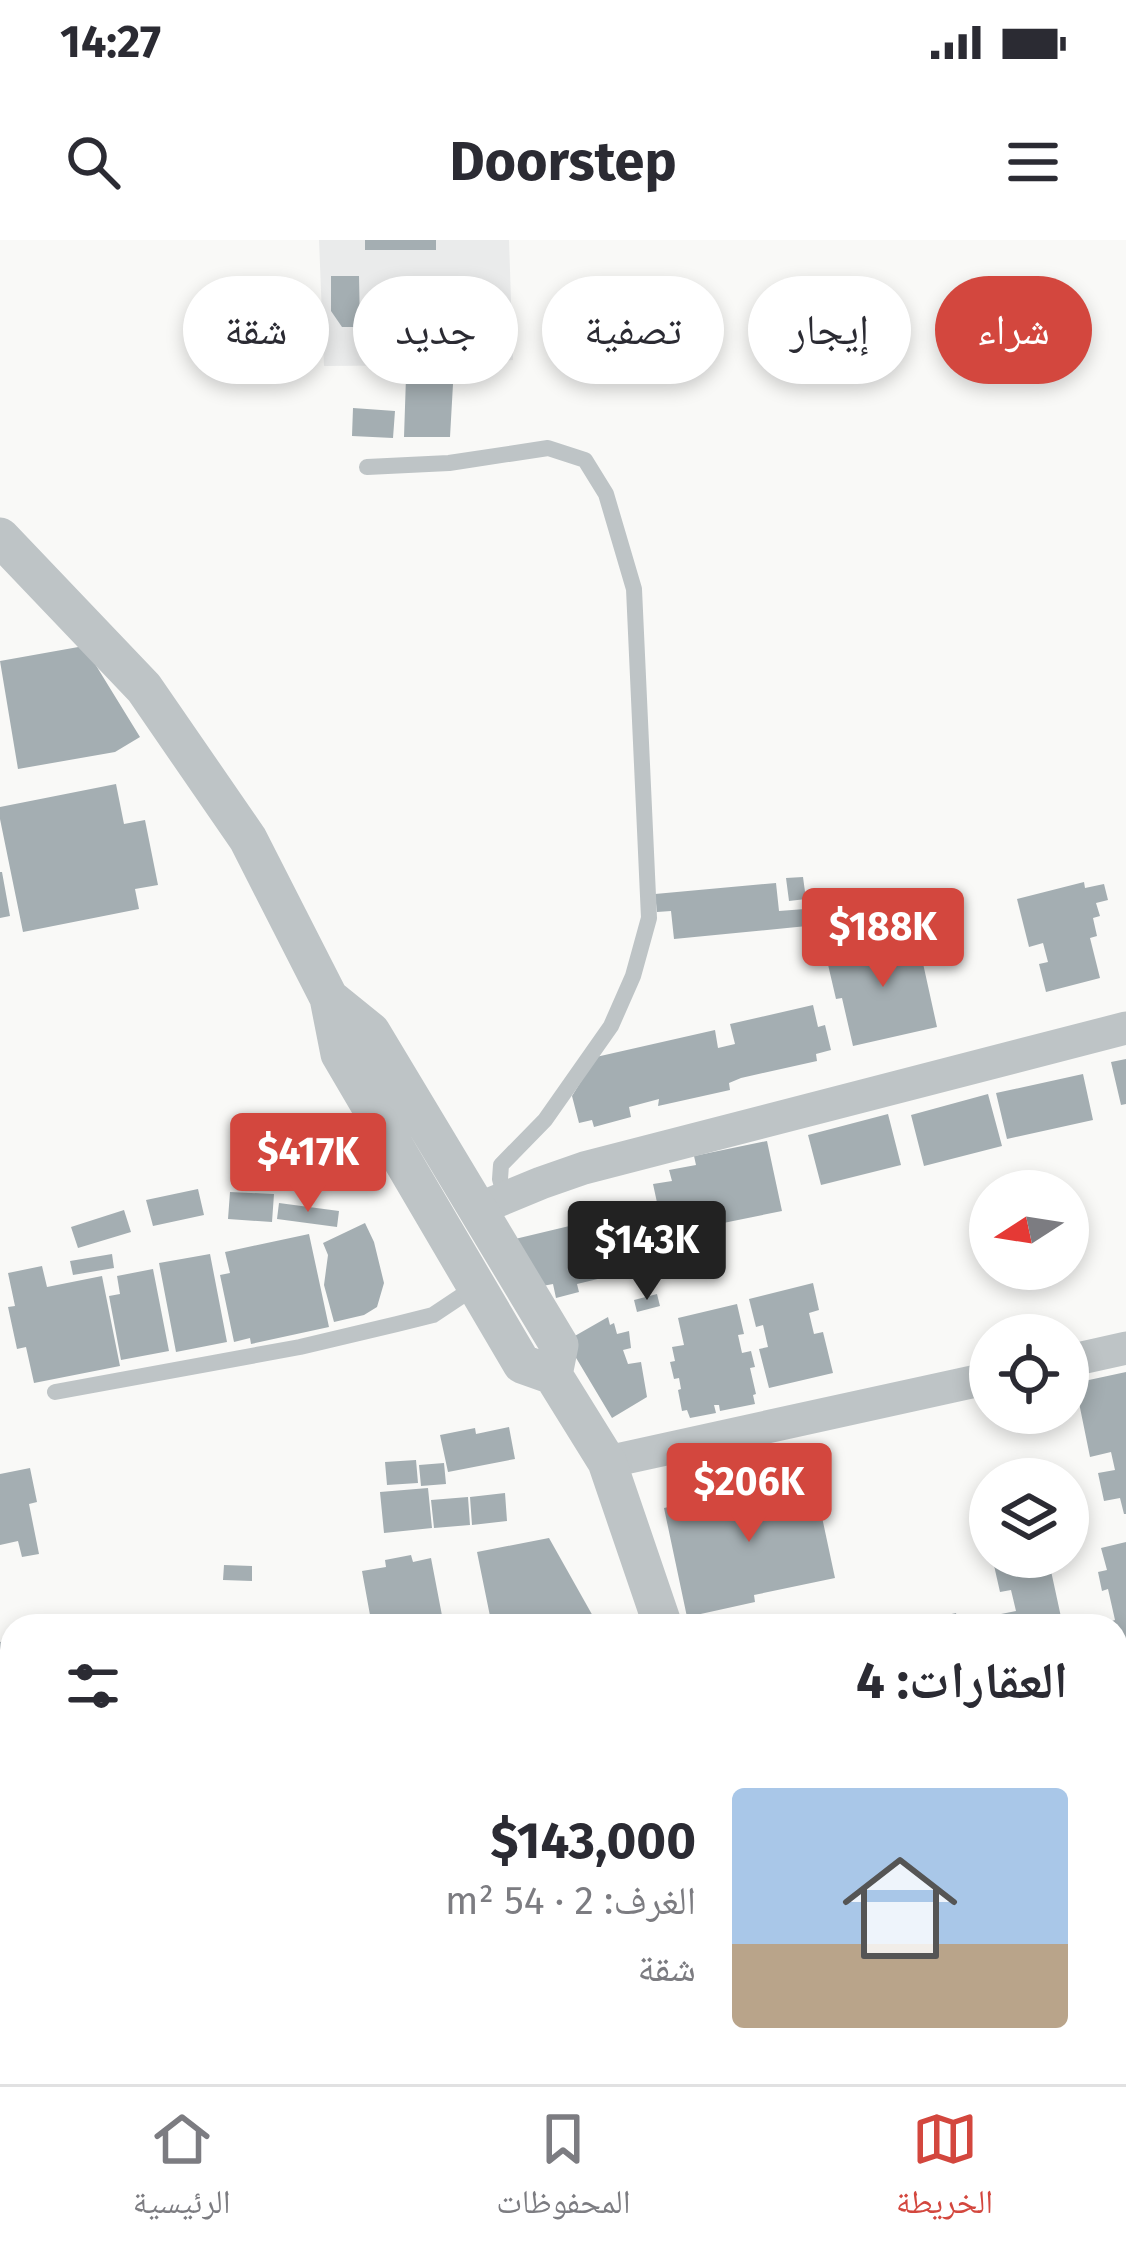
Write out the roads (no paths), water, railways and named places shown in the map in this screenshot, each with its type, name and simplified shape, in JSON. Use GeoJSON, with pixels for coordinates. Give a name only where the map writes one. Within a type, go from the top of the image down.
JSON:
{"type":"FeatureCollection","features":[{"type":"Feature","properties":{"kind":"street"},"geometry":{"type":"LineString","coordinates":[[0,537],[144,688],[248,839],[329,998],[340,1054],[522,1364],[554,1376],[607,1462],[659,1614]]}},
{"type":"Feature","properties":{"kind":"street"},"geometry":{"type":"LineString","coordinates":[[329,998],[371,1032],[492,1203],[560,1345],[554,1376]]}},
{"type":"Feature","properties":{"kind":"street"},"geometry":{"type":"LineString","coordinates":[[492,1203],[584,1168],[1126,1028]]}},
{"type":"Feature","properties":{"kind":"street"},"geometry":{"type":"LineString","coordinates":[[1089,1356],[1126,1348]]}},
{"type":"Feature","properties":{"kind":"street"},"geometry":{"type":"LineString","coordinates":[[607,1462],[969,1383]]}},
{"type":"Feature","properties":{"kind":"lane"},"geometry":{"type":"LineString","coordinates":[[368,467],[449,463],[548,448],[585,460],[606,494],[634,589],[649,918],[611,1027],[545,1120],[501,1165],[492,1203]]}},
{"type":"Feature","properties":{"kind":"lane"},"geometry":{"type":"LineString","coordinates":[[56,1392],[300,1347],[433,1315],[476,1286]]}}]}
